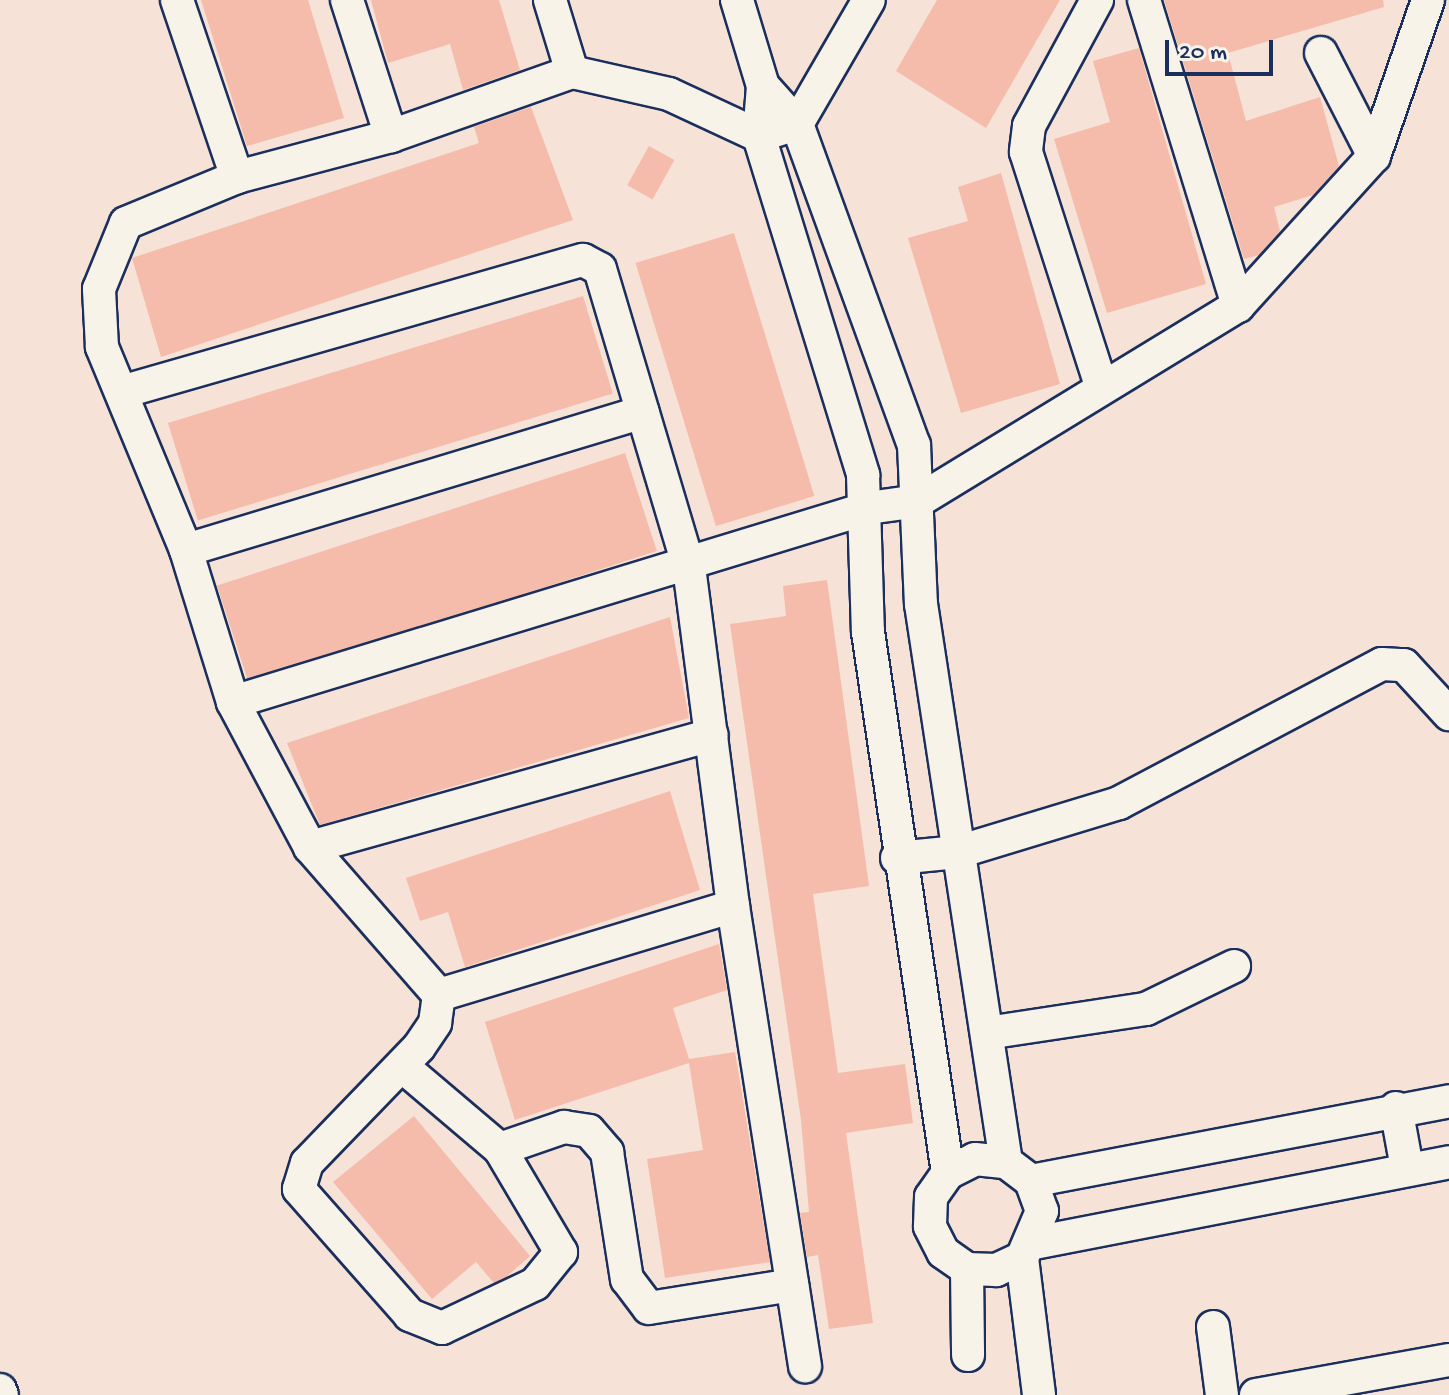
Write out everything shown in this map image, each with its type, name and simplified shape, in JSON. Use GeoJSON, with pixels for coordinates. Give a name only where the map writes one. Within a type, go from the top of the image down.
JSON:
{"type":"FeatureCollection","features":[{"type":"Feature","properties":{"kind":"street"},"geometry":{"type":"LineString","coordinates":[[177,0],[237,177]]}},
{"type":"Feature","properties":{"kind":"street"},"geometry":{"type":"LineString","coordinates":[[347,0],[391,136]]}},
{"type":"Feature","properties":{"kind":"street"},"geometry":{"type":"LineString","coordinates":[[550,0],[572,72]]}},
{"type":"Feature","properties":{"kind":"street"},"geometry":{"type":"LineString","coordinates":[[737,0],[763,86],[759,136],[868,508],[868,632],[897,858],[948,1173]]}},
{"type":"Feature","properties":{"kind":"street"},"geometry":{"type":"LineString","coordinates":[[402,1066],[500,1149],[561,1252],[554,1270],[535,1284],[442,1328],[427,1327],[299,1189],[307,1163],[402,1066],[435,1023],[439,995],[310,847],[233,702],[186,550],[125,391],[102,347],[99,289],[108,252],[126,223],[237,177],[391,136],[572,72],[669,94],[759,136],[797,124],[869,0]]}},
{"type":"Feature","properties":{"kind":"street"},"geometry":{"type":"LineString","coordinates":[[1097,0],[1029,126],[1026,152],[1101,386]]}},
{"type":"Feature","properties":{"kind":"street"},"geometry":{"type":"LineString","coordinates":[[1144,0],[1238,306]]}},
{"type":"Feature","properties":{"kind":"street"},"geometry":{"type":"LineString","coordinates":[[233,702],[689,567],[868,508],[918,501],[1101,386],[1238,306],[1374,156],[1428,0]]}},
{"type":"Feature","properties":{"kind":"street"},"geometry":{"type":"LineString","coordinates":[[1321,53],[1374,156]]}},
{"type":"Feature","properties":{"kind":"street"},"geometry":{"type":"LineString","coordinates":[[763,86],[797,124],[914,445],[921,604],[1006,1162]]}},
{"type":"Feature","properties":{"kind":"street"},"geometry":{"type":"LineString","coordinates":[[125,391],[583,260],[600,269],[689,567],[733,906],[805,1366]]}},
{"type":"Feature","properties":{"kind":"street"},"geometry":{"type":"LineString","coordinates":[[186,550],[643,412]]}},
{"type":"Feature","properties":{"kind":"street"},"geometry":{"type":"LineString","coordinates":[[897,858],[958,852],[1119,803],[1382,664],[1404,665],[1449,714]]}},
{"type":"Feature","properties":{"kind":"street"},"geometry":{"type":"LineString","coordinates":[[310,847],[712,735]]}},
{"type":"Feature","properties":{"kind":"street"},"geometry":{"type":"LineString","coordinates":[[439,995],[733,906]]}},
{"type":"Feature","properties":{"kind":"street"},"geometry":{"type":"LineString","coordinates":[[987,1033],[1146,1009],[1234,966]]}},
{"type":"Feature","properties":{"kind":"street"},"geometry":{"type":"LineString","coordinates":[[1031,1181],[1396,1108],[1449,1101]]}},
{"type":"Feature","properties":{"kind":"street"},"geometry":{"type":"LineString","coordinates":[[1396,1108],[1407,1168]]}},
{"type":"Feature","properties":{"kind":"street"},"geometry":{"type":"LineString","coordinates":[[500,1149],[564,1127],[589,1131],[607,1152],[627,1279],[649,1308],[792,1285]]}},
{"type":"Feature","properties":{"kind":"street"},"geometry":{"type":"LineString","coordinates":[[1039,1395],[1028,1250],[1042,1211],[1031,1181],[1006,1162],[975,1159],[948,1173],[931,1197],[930,1226],[943,1252],[967,1269],[996,1270],[1028,1250],[1407,1168],[1449,1162]]}},
{"type":"Feature","properties":{"kind":"street"},"geometry":{"type":"LineString","coordinates":[[967,1269],[968,1355]]}},
{"type":"Feature","properties":{"kind":"street"},"geometry":{"type":"LineString","coordinates":[[1213,1327],[1222,1395]]}},
{"type":"Feature","properties":{"kind":"street"},"geometry":{"type":"LineString","coordinates":[[1256,1395],[1449,1360]]}},
{"type":"Feature","properties":{"kind":"building"},"geometry":{"type":"Polygon","coordinates":[[[201,0],[308,0],[344,118],[247,146],[201,0]]]}},
{"type":"Feature","properties":{"kind":"building"},"geometry":{"type":"Polygon","coordinates":[[[371,0],[499,0],[520,70],[463,90],[450,44],[388,63],[371,0]]]}},
{"type":"Feature","properties":{"kind":"building"},"geometry":{"type":"Polygon","coordinates":[[[937,0],[1060,0],[986,128],[896,71],[937,0]]]}},
{"type":"Feature","properties":{"kind":"building"},"geometry":{"type":"Polygon","coordinates":[[[1164,0],[1383,0],[1384,7],[1228,53],[1246,121],[1320,97],[1339,166],[1313,195],[1274,207],[1280,231],[1259,255],[1244,259],[1164,0]]]}},
{"type":"Feature","properties":{"kind":"building"},"geometry":{"type":"Polygon","coordinates":[[[1139,48],[1206,284],[1107,313],[1054,139],[1110,122],[1093,61],[1139,48]]]}},
{"type":"Feature","properties":{"kind":"building"},"geometry":{"type":"Polygon","coordinates":[[[531,107],[573,220],[161,357],[132,258],[479,143],[474,127],[531,107]]]}},
{"type":"Feature","properties":{"kind":"building"},"geometry":{"type":"Polygon","coordinates":[[[649,146],[674,160],[653,199],[627,185],[649,146]]]}},
{"type":"Feature","properties":{"kind":"building"},"geometry":{"type":"Polygon","coordinates":[[[1001,173],[1060,384],[961,413],[908,238],[968,221],[958,187],[1001,173]]]}},
{"type":"Feature","properties":{"kind":"building"},"geometry":{"type":"Polygon","coordinates":[[[734,233],[814,496],[716,526],[636,263],[734,233]]]}},
{"type":"Feature","properties":{"kind":"building"},"geometry":{"type":"Polygon","coordinates":[[[583,296],[613,394],[198,520],[168,423],[583,296]]]}},
{"type":"Feature","properties":{"kind":"building"},"geometry":{"type":"Polygon","coordinates":[[[625,453],[657,551],[249,684],[217,586],[625,453]]]}},
{"type":"Feature","properties":{"kind":"building"},"geometry":{"type":"Polygon","coordinates":[[[827,580],[869,886],[813,894],[838,1073],[905,1064],[913,1123],[846,1133],[873,1323],[829,1329],[818,1255],[807,1257],[800,1213],[809,1212],[801,1120],[730,624],[786,616],[783,586],[827,580]]]}},
{"type":"Feature","properties":{"kind":"building"},"geometry":{"type":"Polygon","coordinates":[[[670,617],[689,718],[320,825],[287,743],[670,617]]]}},
{"type":"Feature","properties":{"kind":"building"},"geometry":{"type":"Polygon","coordinates":[[[670,791],[700,890],[465,967],[448,912],[420,921],[406,878],[670,791]]]}},
{"type":"Feature","properties":{"kind":"building"},"geometry":{"type":"Polygon","coordinates":[[[719,944],[727,990],[673,1008],[689,1059],[735,1052],[770,1262],[665,1278],[647,1159],[703,1150],[689,1063],[515,1120],[485,1022],[719,944]]]}},
{"type":"Feature","properties":{"kind":"building"},"geometry":{"type":"Polygon","coordinates":[[[414,1116],[530,1256],[506,1277],[494,1283],[476,1262],[432,1299],[333,1182],[414,1116]]]}}]}
